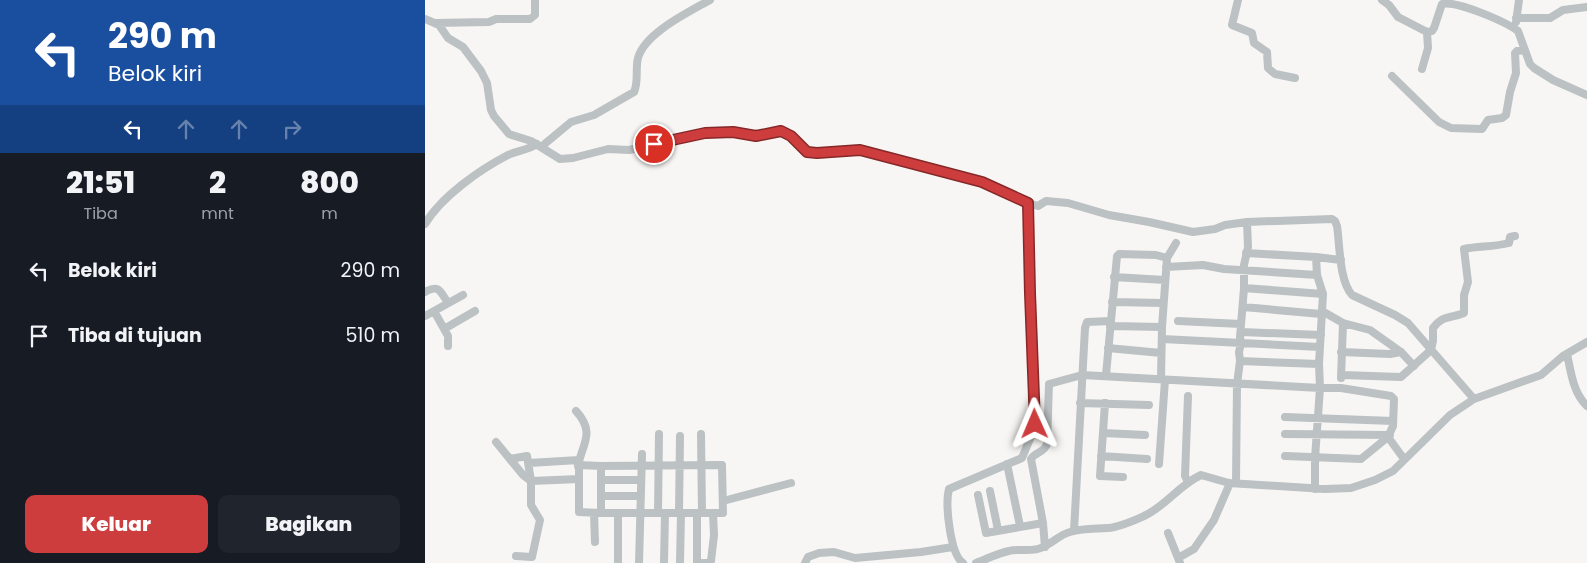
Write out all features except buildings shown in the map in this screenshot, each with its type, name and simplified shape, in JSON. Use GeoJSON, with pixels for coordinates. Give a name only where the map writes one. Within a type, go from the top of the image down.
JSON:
{"type":"FeatureCollection","features":[{"type":"Feature","properties":{"kind":"street"},"geometry":{"type":"LineString","coordinates":[[435,23],[530,19],[535,15],[535,0]]}},
{"type":"Feature","properties":{"kind":"street"},"geometry":{"type":"LineString","coordinates":[[425,224],[433,212],[460,186],[507,156],[539,146],[571,122],[594,115],[634,92],[638,58],[651,39],[680,16],[709,0]]}},
{"type":"Feature","properties":{"kind":"street"},"geometry":{"type":"LineString","coordinates":[[1238,0],[1232,25],[1252,33],[1255,43],[1267,52],[1268,67],[1275,74],[1295,78]]}},
{"type":"Feature","properties":{"kind":"street"},"geometry":{"type":"LineString","coordinates":[[1383,0],[1398,17],[1427,32],[1432,31],[1442,4],[1447,2],[1473,8],[1515,29],[1519,33],[1530,64],[1537,71],[1587,95]]}},
{"type":"Feature","properties":{"kind":"street"},"geometry":{"type":"LineString","coordinates":[[1515,29],[1519,0]]}},
{"type":"Feature","properties":{"kind":"street"},"geometry":{"type":"LineString","coordinates":[[1516,18],[1550,18],[1563,10],[1587,7]]}},
{"type":"Feature","properties":{"kind":"street"},"geometry":{"type":"LineString","coordinates":[[425,19],[439,25],[448,38],[463,47],[481,71],[487,83],[491,110],[509,134],[539,146],[555,156],[566,159],[608,149],[629,150],[705,133],[733,132],[756,136],[781,131],[791,136],[807,152],[860,150],[982,182],[1038,206],[1046,201],[1068,204],[1109,215],[1193,232],[1247,222],[1331,219],[1335,221],[1337,226],[1343,280],[1352,295],[1408,323],[1474,400]]}},
{"type":"Feature","properties":{"kind":"street"},"geometry":{"type":"LineString","coordinates":[[1422,69],[1428,48],[1427,32]]}},
{"type":"Feature","properties":{"kind":"street"},"geometry":{"type":"LineString","coordinates":[[1392,76],[1439,122],[1451,128],[1482,129],[1488,120],[1502,118],[1506,115],[1516,73],[1515,53],[1525,50]]}},
{"type":"Feature","properties":{"kind":"street"},"geometry":{"type":"LineString","coordinates":[[963,563],[957,557],[953,547],[948,508],[949,489],[1022,458],[1035,427],[1028,203]]}},
{"type":"Feature","properties":{"kind":"street"},"geometry":{"type":"LineString","coordinates":[[1168,533],[1179,561],[1193,550],[1200,541],[1214,520],[1233,483],[1244,268],[1248,247],[1247,222]]}},
{"type":"Feature","properties":{"kind":"street"},"geometry":{"type":"LineString","coordinates":[[1341,375],[1401,377],[1431,350],[1433,327],[1443,318],[1464,313],[1464,294],[1468,282],[1464,249],[1482,246],[1494,247],[1509,243],[1510,237],[1515,236]]}},
{"type":"Feature","properties":{"kind":"street"},"geometry":{"type":"LineString","coordinates":[[1159,464],[1163,380],[1161,339],[1163,304],[1167,258],[1176,243]]}},
{"type":"Feature","properties":{"kind":"street"},"geometry":{"type":"LineString","coordinates":[[1246,253],[1341,260]]}},
{"type":"Feature","properties":{"kind":"street"},"geometry":{"type":"LineString","coordinates":[[1106,375],[1117,256],[1119,254],[1156,255],[1167,258]]}},
{"type":"Feature","properties":{"kind":"street"},"geometry":{"type":"LineString","coordinates":[[1315,488],[1323,294],[1317,275],[1316,257]]}},
{"type":"Feature","properties":{"kind":"street"},"geometry":{"type":"LineString","coordinates":[[1166,267],[1203,265],[1317,275]]}},
{"type":"Feature","properties":{"kind":"street"},"geometry":{"type":"LineString","coordinates":[[1114,277],[1165,280]]}},
{"type":"Feature","properties":{"kind":"street"},"geometry":{"type":"LineString","coordinates":[[425,292],[437,288],[447,303]]}},
{"type":"Feature","properties":{"kind":"street"},"geometry":{"type":"LineString","coordinates":[[1244,288],[1323,294]]}},
{"type":"Feature","properties":{"kind":"street"},"geometry":{"type":"LineString","coordinates":[[425,316],[463,295]]}},
{"type":"Feature","properties":{"kind":"street"},"geometry":{"type":"LineString","coordinates":[[1112,302],[1163,304]]}},
{"type":"Feature","properties":{"kind":"street"},"geometry":{"type":"LineString","coordinates":[[1243,307],[1322,312],[1343,323],[1370,330],[1401,352],[1414,366]]}},
{"type":"Feature","properties":{"kind":"street"},"geometry":{"type":"LineString","coordinates":[[434,311],[448,336],[448,346]]}},
{"type":"Feature","properties":{"kind":"street"},"geometry":{"type":"LineString","coordinates":[[444,328],[475,311]]}},
{"type":"Feature","properties":{"kind":"street"},"geometry":{"type":"LineString","coordinates":[[1178,321],[1321,335]]}},
{"type":"Feature","properties":{"kind":"street"},"geometry":{"type":"LineString","coordinates":[[1074,531],[1086,323],[1162,327]]}},
{"type":"Feature","properties":{"kind":"street"},"geometry":{"type":"LineString","coordinates":[[1341,388],[1343,323]]}},
{"type":"Feature","properties":{"kind":"street"},"geometry":{"type":"LineString","coordinates":[[1161,339],[1320,347]]}},
{"type":"Feature","properties":{"kind":"street"},"geometry":{"type":"LineString","coordinates":[[977,563],[992,560],[1011,550],[1032,551],[1045,547],[1058,537],[1074,531],[1097,527],[1113,527],[1147,515],[1161,506],[1188,482],[1201,475],[1233,483],[1343,489],[1375,480],[1393,471],[1450,415],[1474,400],[1547,372],[1553,364],[1587,342]]}},
{"type":"Feature","properties":{"kind":"street"},"geometry":{"type":"LineString","coordinates":[[1108,348],[1161,353]]}},
{"type":"Feature","properties":{"kind":"street"},"geometry":{"type":"LineString","coordinates":[[1341,352],[1390,354],[1401,352]]}},
{"type":"Feature","properties":{"kind":"street"},"geometry":{"type":"LineString","coordinates":[[1567,354],[1575,388],[1579,398],[1587,406]]}},
{"type":"Feature","properties":{"kind":"street"},"geometry":{"type":"LineString","coordinates":[[1240,361],[1319,364]]}},
{"type":"Feature","properties":{"kind":"street"},"geometry":{"type":"LineString","coordinates":[[1045,547],[1043,523],[1031,461],[1033,455],[1044,450],[1047,444],[1048,387],[1050,383],[1082,374],[1163,380],[1341,388],[1393,397],[1393,421],[1389,436],[1361,459],[1285,456]]}},
{"type":"Feature","properties":{"kind":"street"},"geometry":{"type":"LineString","coordinates":[[1188,396],[1185,476],[1188,482]]}},
{"type":"Feature","properties":{"kind":"street"},"geometry":{"type":"LineString","coordinates":[[1080,403],[1149,405]]}},
{"type":"Feature","properties":{"kind":"street"},"geometry":{"type":"LineString","coordinates":[[1105,403],[1100,476],[1123,477]]}},
{"type":"Feature","properties":{"kind":"street"},"geometry":{"type":"LineString","coordinates":[[529,463],[579,463],[601,466],[722,465],[723,513],[579,512],[579,463],[587,439],[583,419],[576,411]]}},
{"type":"Feature","properties":{"kind":"street"},"geometry":{"type":"LineString","coordinates":[[1285,417],[1393,421]]}},
{"type":"Feature","properties":{"kind":"street"},"geometry":{"type":"LineString","coordinates":[[1103,433],[1145,435]]}},
{"type":"Feature","properties":{"kind":"street"},"geometry":{"type":"LineString","coordinates":[[659,434],[664,563]]}},
{"type":"Feature","properties":{"kind":"street"},"geometry":{"type":"LineString","coordinates":[[701,434],[698,563],[710,563],[711,561],[714,535],[713,514]]}},
{"type":"Feature","properties":{"kind":"street"},"geometry":{"type":"LineString","coordinates":[[1285,434],[1389,436]]}},
{"type":"Feature","properties":{"kind":"street"},"geometry":{"type":"LineString","coordinates":[[680,436],[680,563]]}},
{"type":"Feature","properties":{"kind":"street"},"geometry":{"type":"LineString","coordinates":[[1389,436],[1404,459]]}},
{"type":"Feature","properties":{"kind":"street"},"geometry":{"type":"LineString","coordinates":[[496,442],[527,479],[531,481],[579,479]]}},
{"type":"Feature","properties":{"kind":"street"},"geometry":{"type":"LineString","coordinates":[[639,563],[642,454]]}},
{"type":"Feature","properties":{"kind":"street"},"geometry":{"type":"LineString","coordinates":[[510,458],[527,456],[531,481],[531,506],[540,520],[533,556],[530,558],[516,556]]}},
{"type":"Feature","properties":{"kind":"street"},"geometry":{"type":"LineString","coordinates":[[1101,456],[1147,459]]}},
{"type":"Feature","properties":{"kind":"street"},"geometry":{"type":"LineString","coordinates":[[1007,464],[1020,526]]}},
{"type":"Feature","properties":{"kind":"street"},"geometry":{"type":"LineString","coordinates":[[595,542],[597,513],[601,496],[601,466]]}},
{"type":"Feature","properties":{"kind":"street"},"geometry":{"type":"LineString","coordinates":[[602,480],[641,480]]}},
{"type":"Feature","properties":{"kind":"street"},"geometry":{"type":"LineString","coordinates":[[723,501],[791,483]]}},
{"type":"Feature","properties":{"kind":"street"},"geometry":{"type":"LineString","coordinates":[[990,491],[998,530]]}},
{"type":"Feature","properties":{"kind":"street"},"geometry":{"type":"LineString","coordinates":[[978,495],[986,533],[1043,523]]}},
{"type":"Feature","properties":{"kind":"street"},"geometry":{"type":"LineString","coordinates":[[601,496],[641,496]]}},
{"type":"Feature","properties":{"kind":"street"},"geometry":{"type":"LineString","coordinates":[[618,513],[618,563]]}},
{"type":"Feature","properties":{"kind":"street"},"geometry":{"type":"LineString","coordinates":[[805,563],[808,557],[819,553],[841,553],[853,560],[953,547]]}},
{"type":"Feature","properties":{"kind":"street"},"geometry":{"type":"LineString","coordinates":[[819,553],[821,563]]}},
{"type":"Feature","properties":{"kind":"street"},"geometry":{"type":"LineString","coordinates":[[905,554],[907,563]]}},
{"type":"Feature","properties":{"kind":"route"},"geometry":{"type":"LineString","coordinates":[[654,144],[705,133],[733,132],[756,136],[769,135],[781,131],[791,136],[807,152],[860,150],[887,156],[946,174],[982,182],[1028,203],[1035,424]]}}]}
